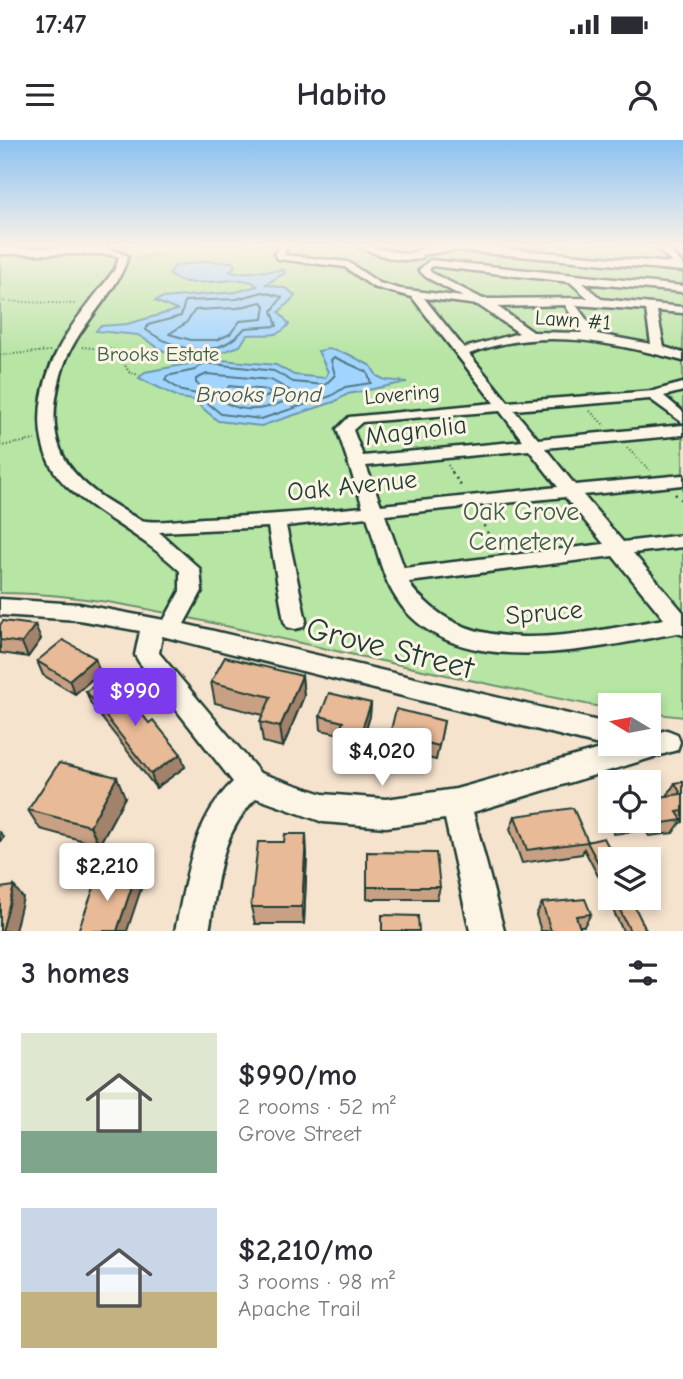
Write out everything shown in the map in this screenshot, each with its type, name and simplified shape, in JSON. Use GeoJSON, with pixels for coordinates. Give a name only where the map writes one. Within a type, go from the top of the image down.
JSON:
{"type":"FeatureCollection","features":[{"type":"Feature","properties":{"kind":"street"},"geometry":{"type":"LineString","coordinates":[[110,282],[66,346],[46,414],[47,438],[56,466],[71,483],[118,517],[139,527],[190,569],[191,591],[161,627],[147,655],[251,783],[323,808],[386,813],[456,803],[666,741]]}},
{"type":"Feature","properties":{"kind":"street"},"geometry":{"type":"LineString","coordinates":[[373,282],[382,288],[416,295],[484,303],[598,302],[683,310]]}},
{"type":"Feature","properties":{"kind":"street"},"geometry":{"type":"LineString","coordinates":[[443,282],[484,303],[529,335]]}},
{"type":"Feature","properties":{"kind":"street"},"geometry":{"type":"LineString","coordinates":[[576,282],[598,302]]}},
{"type":"Feature","properties":{"kind":"street"},"geometry":{"type":"LineString","coordinates":[[605,282],[683,289]]}},
{"type":"Feature","properties":{"kind":"street"},"geometry":{"type":"LineString","coordinates":[[449,299],[459,297],[461,292]]}},
{"type":"Feature","properties":{"kind":"street"},"geometry":{"type":"LineString","coordinates":[[416,295],[532,445],[682,625]]}},
{"type":"Feature","properties":{"kind":"street"},"geometry":{"type":"LineString","coordinates":[[569,302],[587,333],[596,339]]}},
{"type":"Feature","properties":{"kind":"street"},"geometry":{"type":"LineString","coordinates":[[651,307],[658,349]]}},
{"type":"Feature","properties":{"kind":"street","name":"Lawn #1"},"geometry":{"type":"LineString","coordinates":[[461,353],[491,341],[529,335],[596,339],[658,349],[683,357]]}},
{"type":"Feature","properties":{"kind":"street"},"geometry":{"type":"LineString","coordinates":[[653,395],[683,387]]}},
{"type":"Feature","properties":{"kind":"street"},"geometry":{"type":"LineString","coordinates":[[653,395],[683,396]]}},
{"type":"Feature","properties":{"kind":"street"},"geometry":{"type":"LineString","coordinates":[[653,395],[683,419]]}},
{"type":"Feature","properties":{"kind":"street","name":"Lovering"},"geometry":{"type":"LineString","coordinates":[[356,462],[346,434],[348,424],[362,418],[653,395]]}},
{"type":"Feature","properties":{"kind":"street","name":"Magnolia"},"geometry":{"type":"LineString","coordinates":[[397,576],[356,462],[683,430]]}},
{"type":"Feature","properties":{"kind":"street","name":"Oak Avenue"},"geometry":{"type":"LineString","coordinates":[[139,527],[276,522],[683,480]]}},
{"type":"Feature","properties":{"kind":"street"},"geometry":{"type":"LineString","coordinates":[[276,522],[290,619]]}},
{"type":"Feature","properties":{"kind":"street"},"geometry":{"type":"LineString","coordinates":[[397,576],[683,541]]}},
{"type":"Feature","properties":{"kind":"street","name":"Spruce"},"geometry":{"type":"LineString","coordinates":[[397,576],[412,605],[431,621],[456,635],[484,644],[530,646],[682,625]]}},
{"type":"Feature","properties":{"kind":"street","name":"Grove Street"},"geometry":{"type":"LineString","coordinates":[[0,607],[79,612],[161,627],[598,733]]}},
{"type":"Feature","properties":{"kind":"street"},"geometry":{"type":"LineString","coordinates":[[192,931],[211,840],[227,807],[251,783]]}},
{"type":"Feature","properties":{"kind":"street"},"geometry":{"type":"LineString","coordinates":[[456,803],[487,931]]}},
{"type":"Feature","properties":{"kind":"path"},"geometry":{"type":"LineString","coordinates":[[0,301],[94,306]]}},
{"type":"Feature","properties":{"kind":"path"},"geometry":{"type":"LineString","coordinates":[[0,355],[66,346],[116,350],[129,372],[139,375]]}},
{"type":"Feature","properties":{"kind":"path"},"geometry":{"type":"LineString","coordinates":[[579,400],[662,482]]}},
{"type":"Feature","properties":{"kind":"path"},"geometry":{"type":"LineString","coordinates":[[419,413],[504,563]]}},
{"type":"Feature","properties":{"kind":"path"},"geometry":{"type":"LineString","coordinates":[[0,446],[47,438]]}},
{"type":"Feature","properties":{"kind":"green space","name":"Oak Grove Cemetery"},"geometry":{"type":"Polygon","coordinates":[[[0,282],[683,282],[683,717],[662,715],[662,693],[598,693],[598,707],[140,608],[35,594],[0,593],[0,282]]]}},
{"type":"Feature","properties":{"kind":"water","name":"Brooks Pond"},"geometry":{"type":"Polygon","coordinates":[[[251,282],[270,282],[266,284],[288,289],[295,296],[279,312],[289,324],[275,334],[247,335],[240,346],[214,355],[211,359],[276,365],[294,375],[325,378],[328,372],[318,351],[329,349],[348,354],[371,366],[377,376],[385,380],[407,382],[348,394],[334,402],[261,426],[218,421],[193,400],[180,398],[139,378],[145,372],[193,363],[198,357],[164,351],[138,335],[96,331],[100,326],[127,324],[177,310],[155,301],[161,298],[236,292],[257,286],[251,282]]]}},
{"type":"Feature","properties":{"kind":"building"},"geometry":{"type":"Polygon","coordinates":[[[3,621],[35,625],[22,643],[0,640],[0,625],[3,621]]]}},
{"type":"Feature","properties":{"kind":"building"},"geometry":{"type":"Polygon","coordinates":[[[63,640],[95,658],[69,680],[37,661],[63,640]]]}},
{"type":"Feature","properties":{"kind":"building"},"geometry":{"type":"Polygon","coordinates":[[[225,657],[302,676],[280,727],[260,722],[271,697],[211,682],[225,657]]]}},
{"type":"Feature","properties":{"kind":"building"},"geometry":{"type":"Polygon","coordinates":[[[101,682],[112,695],[122,689],[149,723],[153,720],[181,754],[151,774],[86,691],[101,682]]]}},
{"type":"Feature","properties":{"kind":"building"},"geometry":{"type":"Polygon","coordinates":[[[329,693],[371,703],[360,735],[340,730],[343,722],[320,716],[329,693]]]}},
{"type":"Feature","properties":{"kind":"building"},"geometry":{"type":"Polygon","coordinates":[[[396,709],[444,721],[439,746],[390,734],[396,709]]]}},
{"type":"Feature","properties":{"kind":"building"},"geometry":{"type":"Polygon","coordinates":[[[59,763],[117,777],[90,826],[28,810],[59,763]]]}},
{"type":"Feature","properties":{"kind":"building"},"geometry":{"type":"Polygon","coordinates":[[[683,782],[683,811],[677,812],[682,820],[661,823],[661,797],[681,794],[675,783],[683,782]]]}},
{"type":"Feature","properties":{"kind":"building"},"geometry":{"type":"Polygon","coordinates":[[[573,808],[588,842],[527,850],[515,816],[573,808]]]}},
{"type":"Feature","properties":{"kind":"building"},"geometry":{"type":"Polygon","coordinates":[[[285,834],[306,834],[302,907],[251,907],[258,842],[284,842],[285,834]]]}},
{"type":"Feature","properties":{"kind":"building"},"geometry":{"type":"Polygon","coordinates":[[[604,838],[609,847],[598,847],[598,863],[587,842],[604,838]]]}},
{"type":"Feature","properties":{"kind":"building"},"geometry":{"type":"Polygon","coordinates":[[[367,852],[436,853],[440,887],[367,887],[367,852]]]}},
{"type":"Feature","properties":{"kind":"building"},"geometry":{"type":"Polygon","coordinates":[[[99,874],[135,877],[117,931],[78,931],[99,874]]]}},
{"type":"Feature","properties":{"kind":"building"},"geometry":{"type":"Polygon","coordinates":[[[14,886],[2,931],[0,931],[0,888],[14,886]]]}},
{"type":"Feature","properties":{"kind":"building"},"geometry":{"type":"Polygon","coordinates":[[[585,899],[591,914],[576,916],[581,931],[551,931],[542,903],[585,899]]]}},
{"type":"Feature","properties":{"kind":"building"},"geometry":{"type":"Polygon","coordinates":[[[620,910],[636,910],[646,930],[630,931],[620,910]]]}},
{"type":"Feature","properties":{"kind":"building"},"geometry":{"type":"Polygon","coordinates":[[[382,915],[418,916],[419,931],[382,931],[382,915]]]}},
{"type":"Feature","properties":{"kind":"park label","name":"Brooks Estate"},"geometry":{"type":"Point","coordinates":[158,354]}}]}
